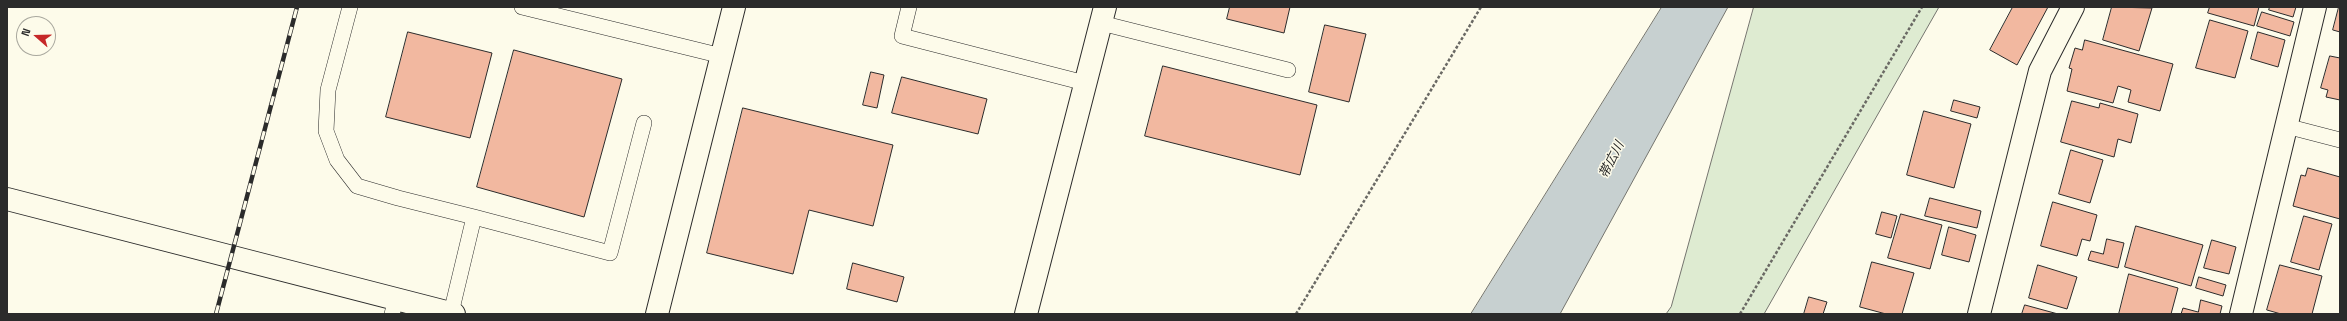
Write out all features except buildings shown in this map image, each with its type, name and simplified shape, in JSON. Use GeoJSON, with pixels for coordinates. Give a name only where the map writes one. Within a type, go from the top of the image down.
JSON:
{"type":"FeatureCollection","features":[{"type":"Feature","properties":{"kind":"street"},"geometry":{"type":"LineString","coordinates":[[657,314],[734,7]]}},
{"type":"Feature","properties":{"kind":"street"},"geometry":{"type":"LineString","coordinates":[[1979,314],[2040,71],[2073,7]]}},
{"type":"Feature","properties":{"kind":"street"},"geometry":{"type":"LineString","coordinates":[[2241,314],[2315,7]]}},
{"type":"Feature","properties":{"kind":"street"},"geometry":{"type":"LineString","coordinates":[[1026,314],[1103,15]]}},
{"type":"Feature","properties":{"kind":"street"},"geometry":{"type":"LineString","coordinates":[[7,199],[394,307],[453,314]]}},
{"type":"Feature","properties":{"kind":"lane"},"geometry":{"type":"LineString","coordinates":[[350,7],[328,90],[326,131],[337,160],[357,186],[610,253],[644,123]]}},
{"type":"Feature","properties":{"kind":"lane"},"geometry":{"type":"LineString","coordinates":[[522,7],[722,56]]}},
{"type":"Feature","properties":{"kind":"lane"},"geometry":{"type":"LineString","coordinates":[[909,7],[902,36],[1086,83]]}},
{"type":"Feature","properties":{"kind":"lane"},"geometry":{"type":"LineString","coordinates":[[1103,15],[1288,70]]}},
{"type":"Feature","properties":{"kind":"lane"},"geometry":{"type":"LineString","coordinates":[[2286,126],[2340,140]]}},
{"type":"Feature","properties":{"kind":"lane"},"geometry":{"type":"LineString","coordinates":[[453,314],[474,217]]}},
{"type":"Feature","properties":{"kind":"path"},"geometry":{"type":"LineString","coordinates":[[1296,314],[1481,7]]}},
{"type":"Feature","properties":{"kind":"path"},"geometry":{"type":"LineString","coordinates":[[1740,314],[1922,7]]}},
{"type":"Feature","properties":{"kind":"green space"},"geometry":{"type":"Polygon","coordinates":[[[1754,7],[1939,7],[1764,314],[1666,314],[1671,307],[1754,7]]]}},
{"type":"Feature","properties":{"kind":"water","name":"帯広川"},"geometry":{"type":"Polygon","coordinates":[[[1662,7],[1728,7],[1560,314],[1471,314],[1662,7]]]}},
{"type":"Feature","properties":{"kind":"railway"},"geometry":{"type":"LineString","coordinates":[[216,314],[297,7]]}}]}
